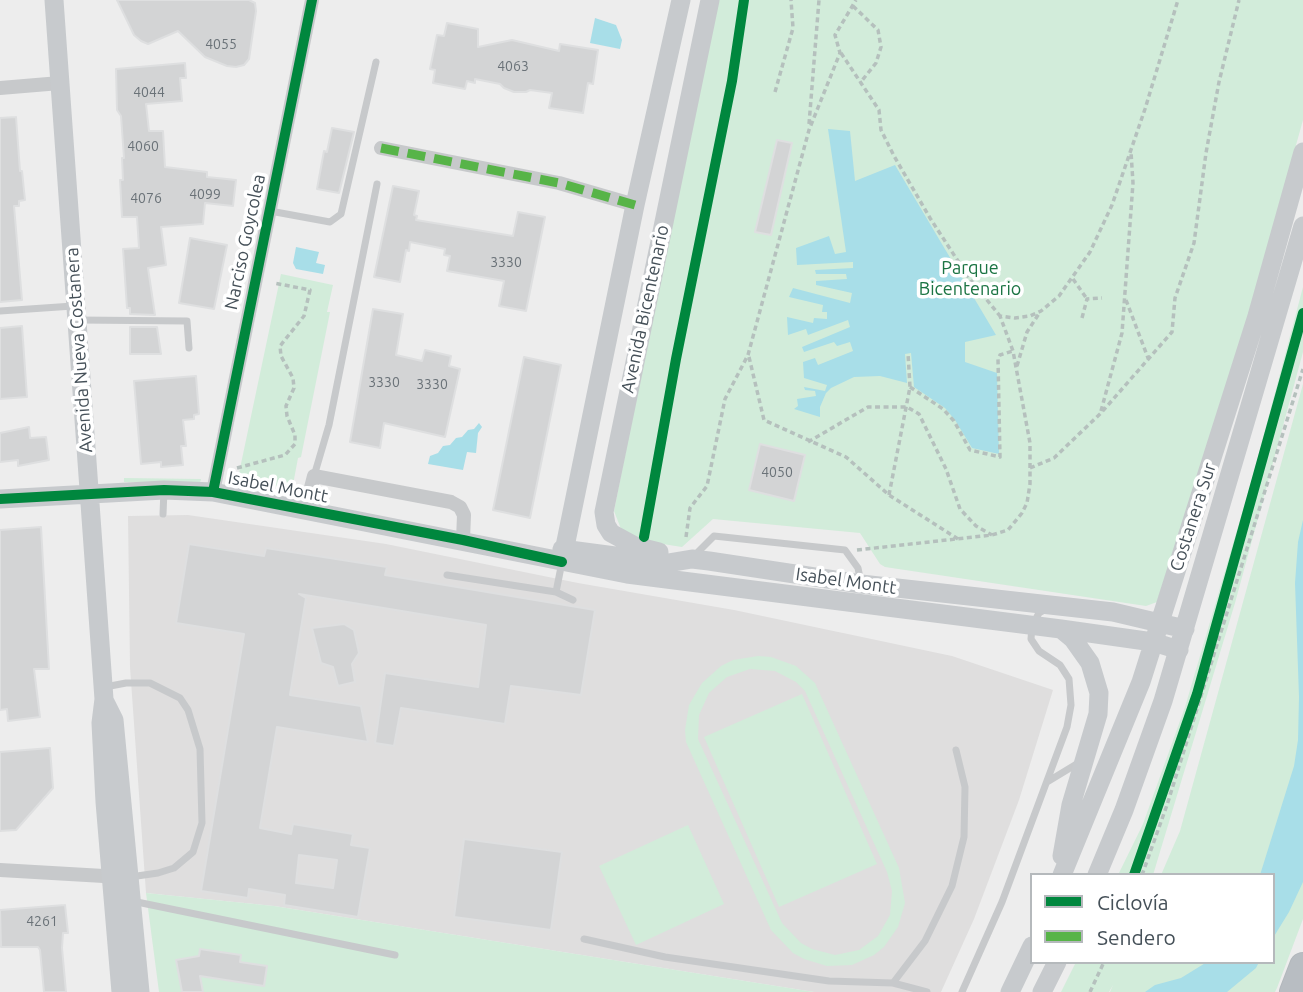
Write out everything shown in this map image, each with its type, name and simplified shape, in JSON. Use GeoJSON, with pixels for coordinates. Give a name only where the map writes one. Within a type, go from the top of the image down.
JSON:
{"type":"FeatureCollection","features":[{"type":"Feature","properties":{"kind":"highway"},"geometry":{"type":"LineString","coordinates":[[1293,992],[1303,966]]}},
{"type":"Feature","properties":{"kind":"main road","name":"Avenida Nueva Costanera"},"geometry":{"type":"LineString","coordinates":[[54,0],[103,694],[101,723],[123,901],[140,992]]}},
{"type":"Feature","properties":{"kind":"main road","name":"Avenida Bicentenario"},"geometry":{"type":"LineString","coordinates":[[563,556],[635,205],[681,0]]}},
{"type":"Feature","properties":{"kind":"main road","name":"Avenida Bicentenario"},"geometry":{"type":"LineString","coordinates":[[691,559],[635,546],[621,539],[611,533],[606,525],[604,512],[710,0]]}},
{"type":"Feature","properties":{"kind":"main road","name":"Costanera Sur"},"geometry":{"type":"LineString","coordinates":[[1061,873],[1141,682],[1257,316],[1303,152]]}},
{"type":"Feature","properties":{"kind":"main road","name":"Costanera Sur"},"geometry":{"type":"LineString","coordinates":[[1098,873],[1148,746],[1179,650],[1303,226]]}},
{"type":"Feature","properties":{"kind":"main road","name":"Isabel Montt"},"geometry":{"type":"LineString","coordinates":[[0,499],[164,490],[213,492],[463,540],[563,556],[665,580],[1062,629],[1153,642],[1179,650]]}},
{"type":"Feature","properties":{"kind":"main road","name":"Isabel Montt"},"geometry":{"type":"LineString","coordinates":[[563,556],[668,563],[691,559],[861,584],[1113,612],[1185,629]]}},
{"type":"Feature","properties":{"kind":"main road"},"geometry":{"type":"LineString","coordinates":[[1060,873],[1072,805],[1098,714],[1098,684],[1083,650],[1062,629]]}},
{"type":"Feature","properties":{"kind":"main road","name":"Avenida Nueva Costanera"},"geometry":{"type":"LineString","coordinates":[[121,992],[123,901]]}},
{"type":"Feature","properties":{"kind":"main road"},"geometry":{"type":"LineString","coordinates":[[1010,992],[1030,950]]}},
{"type":"Feature","properties":{"kind":"main road"},"geometry":{"type":"LineString","coordinates":[[1042,992],[1056,964]]}},
{"type":"Feature","properties":{"kind":"street","name":"Narciso Goycolea"},"geometry":{"type":"LineString","coordinates":[[213,492],[312,0]]}},
{"type":"Feature","properties":{"kind":"street"},"geometry":{"type":"LineString","coordinates":[[0,88],[60,83]]}},
{"type":"Feature","properties":{"kind":"street"},"geometry":{"type":"LineString","coordinates":[[381,148],[559,183],[635,205]]}},
{"type":"Feature","properties":{"kind":"street"},"geometry":{"type":"LineString","coordinates":[[304,510],[314,476],[451,502],[460,507],[464,515],[463,540]]}},
{"type":"Feature","properties":{"kind":"street"},"geometry":{"type":"LineString","coordinates":[[0,870],[120,877]]}},
{"type":"Feature","properties":{"kind":"lane"},"geometry":{"type":"LineString","coordinates":[[270,211],[330,222],[341,214],[376,62]]}},
{"type":"Feature","properties":{"kind":"lane"},"geometry":{"type":"LineString","coordinates":[[314,476],[329,425],[377,184]]}},
{"type":"Feature","properties":{"kind":"lane"},"geometry":{"type":"LineString","coordinates":[[0,311],[77,313],[187,321],[189,348]]}},
{"type":"Feature","properties":{"kind":"lane"},"geometry":{"type":"LineString","coordinates":[[163,514],[164,490]]}},
{"type":"Feature","properties":{"kind":"lane"},"geometry":{"type":"LineString","coordinates":[[691,559],[714,536],[845,550],[858,568],[861,584],[856,604]]}},
{"type":"Feature","properties":{"kind":"lane"},"geometry":{"type":"LineString","coordinates":[[556,592],[563,556]]}},
{"type":"Feature","properties":{"kind":"lane"},"geometry":{"type":"LineString","coordinates":[[447,575],[556,592],[573,600]]}},
{"type":"Feature","properties":{"kind":"lane"},"geometry":{"type":"LineString","coordinates":[[962,992],[1002,902],[1067,727],[1071,705],[1069,679],[1060,665],[1038,651],[1031,639],[1032,626],[1039,612],[1054,606]]}},
{"type":"Feature","properties":{"kind":"lane"},"geometry":{"type":"LineString","coordinates":[[103,694],[126,682],[150,683],[180,698],[188,710],[200,749],[202,824],[192,852],[184,862],[174,868],[158,873],[120,877]]}},
{"type":"Feature","properties":{"kind":"lane"},"geometry":{"type":"LineString","coordinates":[[893,983],[925,941],[952,886],[964,837],[964,787],[956,750]]}},
{"type":"Feature","properties":{"kind":"lane"},"geometry":{"type":"LineString","coordinates":[[1047,782],[1084,760]]}},
{"type":"Feature","properties":{"kind":"lane"},"geometry":{"type":"LineString","coordinates":[[123,901],[395,955]]}},
{"type":"Feature","properties":{"kind":"lane"},"geometry":{"type":"LineString","coordinates":[[584,939],[665,957],[816,979],[893,983],[927,992]]}},
{"type":"Feature","properties":{"kind":"path"},"geometry":{"type":"LineString","coordinates":[[775,92],[793,28],[791,0]]}},
{"type":"Feature","properties":{"kind":"path"},"geometry":{"type":"LineString","coordinates":[[809,130],[819,0]]}},
{"type":"Feature","properties":{"kind":"path"},"geometry":{"type":"LineString","coordinates":[[845,550],[869,550],[992,535],[1008,530],[1027,503],[1030,468],[1030,443],[1013,351],[1000,316],[969,278],[924,208],[881,130],[878,110],[841,53],[835,35],[856,0]]}},
{"type":"Feature","properties":{"kind":"path"},"geometry":{"type":"LineString","coordinates":[[1000,316],[1015,318],[1041,311],[1059,296],[1090,252],[1112,205],[1178,0]]}},
{"type":"Feature","properties":{"kind":"path"},"geometry":{"type":"LineString","coordinates":[[1030,468],[1054,458],[1101,413],[1172,332],[1175,298],[1196,233],[1206,153],[1219,82],[1239,0]]}},
{"type":"Feature","properties":{"kind":"path"},"geometry":{"type":"LineString","coordinates":[[853,6],[878,30],[881,47],[876,63],[860,83]]}},
{"type":"Feature","properties":{"kind":"path"},"geometry":{"type":"LineString","coordinates":[[686,537],[690,508],[707,486],[725,399],[748,355],[809,130],[841,53]]}},
{"type":"Feature","properties":{"kind":"path"},"geometry":{"type":"LineString","coordinates":[[1101,413],[1122,333],[1133,183],[1131,148]]}},
{"type":"Feature","properties":{"kind":"path"},"geometry":{"type":"LineString","coordinates":[[1073,279],[1087,299],[1082,318]]}},
{"type":"Feature","properties":{"kind":"path"},"geometry":{"type":"LineString","coordinates":[[237,468],[285,455],[295,444],[286,406],[294,388],[293,378],[281,356],[280,346],[304,316],[310,290],[274,283]]}},
{"type":"Feature","properties":{"kind":"path"},"geometry":{"type":"LineString","coordinates":[[1087,299],[1102,298]]}},
{"type":"Feature","properties":{"kind":"path"},"geometry":{"type":"LineString","coordinates":[[1125,298],[1148,359]]}},
{"type":"Feature","properties":{"kind":"path"},"geometry":{"type":"LineString","coordinates":[[1016,368],[1027,332],[1041,311]]}},
{"type":"Feature","properties":{"kind":"path"},"geometry":{"type":"LineString","coordinates":[[911,386],[943,409],[954,421],[970,450],[1000,457],[998,359],[1000,355],[1013,351]]}},
{"type":"Feature","properties":{"kind":"path"},"geometry":{"type":"LineString","coordinates":[[889,495],[911,386],[908,353]]}},
{"type":"Feature","properties":{"kind":"path"},"geometry":{"type":"LineString","coordinates":[[748,355],[764,419],[808,442],[846,457],[889,495],[958,539]]}},
{"type":"Feature","properties":{"kind":"path"},"geometry":{"type":"LineString","coordinates":[[1143,873],[1167,805],[1303,369]]}},
{"type":"Feature","properties":{"kind":"path"},"geometry":{"type":"LineString","coordinates":[[808,442],[868,407],[907,407],[919,414],[946,469],[960,509],[976,526],[992,535]]}},
{"type":"Feature","properties":{"kind":"path"},"geometry":{"type":"LineString","coordinates":[[1135,873],[1197,694],[1267,444]]}},
{"type":"Feature","properties":{"kind":"path"},"geometry":{"type":"LineString","coordinates":[[1077,992],[1091,964]]}},
{"type":"Feature","properties":{"kind":"path"},"geometry":{"type":"LineString","coordinates":[[1090,992],[1103,964]]}},
{"type":"Feature","properties":{"kind":"shaded area"},"geometry":{"type":"Polygon","coordinates":[[[188,515],[386,544],[578,583],[734,610],[952,656],[1053,690],[1019,800],[974,919],[941,992],[814,992],[274,906],[146,893],[130,667],[128,516],[188,515]]]}},
{"type":"Feature","properties":{"kind":"green space","name":"Parque Bicentenario"},"geometry":{"type":"Polygon","coordinates":[[[714,0],[1303,0],[1303,120],[1248,317],[1157,602],[1146,606],[885,567],[880,564],[860,533],[713,519],[682,547],[637,540],[621,529],[614,511],[714,0]]]}},
{"type":"Feature","properties":{"kind":"green space"},"geometry":{"type":"Polygon","coordinates":[[[281,274],[333,285],[301,457],[298,458],[292,490],[238,478],[281,274]]]}},
{"type":"Feature","properties":{"kind":"green space"},"geometry":{"type":"Polygon","coordinates":[[[1303,287],[1303,352],[1235,603],[1154,873],[1119,873],[1143,824],[1185,707],[1252,479],[1303,287]]]}},
{"type":"Feature","properties":{"kind":"green space"},"geometry":{"type":"Polygon","coordinates":[[[1303,384],[1303,919],[1277,988],[1275,992],[1110,992],[1113,985],[1109,992],[1061,992],[1075,964],[1275,964],[1275,873],[1162,873],[1180,831],[1303,384]]]}},
{"type":"Feature","properties":{"kind":"green space"},"geometry":{"type":"Polygon","coordinates":[[[124,478],[201,479],[200,483],[124,482],[124,478]]]}},
{"type":"Feature","properties":{"kind":"green space"},"geometry":{"type":"Polygon","coordinates":[[[771,657],[796,666],[815,683],[899,868],[905,903],[898,927],[884,947],[852,965],[827,966],[804,959],[793,953],[771,930],[686,742],[689,705],[702,683],[721,666],[733,660],[771,657]],[[750,669],[727,677],[709,693],[699,715],[698,739],[782,923],[801,943],[812,949],[835,955],[859,950],[878,936],[890,915],[892,891],[887,872],[805,691],[796,682],[775,671],[750,669]]]}},
{"type":"Feature","properties":{"kind":"green space"},"geometry":{"type":"Polygon","coordinates":[[[802,694],[877,864],[779,907],[704,737],[802,694]]]}},
{"type":"Feature","properties":{"kind":"green space"},"geometry":{"type":"Polygon","coordinates":[[[688,825],[724,904],[636,945],[599,866],[688,825]]]}},
{"type":"Feature","properties":{"kind":"green space"},"geometry":{"type":"Polygon","coordinates":[[[146,893],[274,906],[814,992],[159,992],[146,893]]]}},
{"type":"Feature","properties":{"kind":"water"},"geometry":{"type":"Polygon","coordinates":[[[595,18],[616,25],[622,40],[620,49],[590,43],[595,18]]]}},
{"type":"Feature","properties":{"kind":"water"},"geometry":{"type":"Polygon","coordinates":[[[828,129],[850,131],[855,181],[895,165],[996,335],[965,342],[965,362],[997,373],[999,454],[972,448],[945,408],[914,387],[911,353],[905,354],[907,383],[880,376],[854,377],[826,393],[820,407],[820,417],[794,409],[798,406],[797,399],[816,396],[815,391],[805,390],[804,387],[825,391],[827,385],[804,378],[803,362],[815,358],[818,365],[853,351],[850,342],[837,346],[834,342],[804,352],[802,347],[850,327],[848,320],[808,335],[806,329],[788,335],[787,317],[813,323],[814,318],[827,319],[827,312],[822,312],[823,305],[789,297],[793,288],[850,303],[852,293],[816,285],[816,281],[847,279],[846,274],[816,274],[815,270],[853,268],[853,262],[797,265],[796,248],[829,236],[835,254],[846,252],[828,129]]]}},
{"type":"Feature","properties":{"kind":"water"},"geometry":{"type":"Polygon","coordinates":[[[296,247],[319,252],[316,263],[325,265],[323,274],[296,269],[293,263],[296,247]]]}},
{"type":"Feature","properties":{"kind":"water"},"geometry":{"type":"Polygon","coordinates":[[[479,423],[482,427],[478,433],[476,453],[467,452],[463,470],[428,464],[430,456],[438,453],[443,446],[450,445],[456,438],[462,437],[468,430],[474,429],[479,423]]]}},
{"type":"Feature","properties":{"kind":"water"},"geometry":{"type":"Polygon","coordinates":[[[1303,520],[1303,882],[1275,935],[1275,873],[1261,873],[1294,766],[1298,740],[1295,583],[1298,542],[1303,520]]]}},
{"type":"Feature","properties":{"kind":"water"},"geometry":{"type":"Polygon","coordinates":[[[1204,964],[1258,964],[1227,992],[1145,992],[1155,985],[1181,978],[1204,964]]]}},
{"type":"Feature","properties":{"kind":"building"},"geometry":{"type":"Polygon","coordinates":[[[117,0],[249,0],[255,3],[256,11],[249,59],[244,65],[227,66],[205,57],[178,31],[148,44],[141,41],[134,35],[117,0]]]}},
{"type":"Feature","properties":{"kind":"building"},"geometry":{"type":"Polygon","coordinates":[[[447,23],[478,29],[478,47],[512,40],[559,51],[560,44],[598,50],[593,84],[588,83],[583,113],[549,108],[552,93],[530,90],[514,92],[500,84],[475,79],[475,83],[467,81],[465,89],[433,83],[435,70],[430,69],[437,35],[444,36],[447,23]]]}},
{"type":"Feature","properties":{"kind":"building"},"geometry":{"type":"Polygon","coordinates":[[[185,63],[186,78],[180,78],[182,101],[146,104],[149,131],[163,131],[165,167],[207,172],[207,177],[236,180],[233,206],[205,203],[203,224],[161,227],[166,265],[148,268],[155,315],[130,314],[130,308],[127,308],[123,249],[139,248],[137,217],[122,217],[120,180],[123,180],[124,158],[121,116],[117,110],[116,69],[185,63]]]}},
{"type":"Feature","properties":{"kind":"building"},"geometry":{"type":"Polygon","coordinates":[[[16,117],[25,200],[19,201],[19,206],[14,206],[22,300],[0,302],[0,118],[16,117]]]}},
{"type":"Feature","properties":{"kind":"building"},"geometry":{"type":"Polygon","coordinates":[[[332,128],[354,132],[339,193],[317,189],[324,151],[327,152],[332,128]]]}},
{"type":"Feature","properties":{"kind":"building"},"geometry":{"type":"Polygon","coordinates":[[[777,140],[792,143],[771,235],[755,232],[777,140]]]}},
{"type":"Feature","properties":{"kind":"building"},"geometry":{"type":"Polygon","coordinates":[[[393,186],[419,191],[414,215],[417,216],[416,220],[513,236],[518,212],[545,217],[526,311],[499,306],[504,281],[447,271],[450,256],[444,255],[445,249],[410,242],[400,282],[374,277],[393,186]]]}},
{"type":"Feature","properties":{"kind":"building"},"geometry":{"type":"Polygon","coordinates":[[[190,238],[227,245],[214,309],[179,303],[190,238]]]}},
{"type":"Feature","properties":{"kind":"building"},"geometry":{"type":"Polygon","coordinates":[[[373,309],[403,314],[396,355],[422,361],[425,350],[451,356],[449,366],[460,369],[445,437],[384,423],[380,448],[350,442],[373,309]]]}},
{"type":"Feature","properties":{"kind":"building"},"geometry":{"type":"Polygon","coordinates":[[[22,326],[27,397],[0,399],[0,328],[22,326]]]}},
{"type":"Feature","properties":{"kind":"building"},"geometry":{"type":"Polygon","coordinates":[[[130,327],[157,327],[161,354],[130,354],[130,327]]]}},
{"type":"Feature","properties":{"kind":"building"},"geometry":{"type":"Polygon","coordinates":[[[524,357],[561,365],[530,518],[493,510],[524,357]]]}},
{"type":"Feature","properties":{"kind":"building"},"geometry":{"type":"Polygon","coordinates":[[[196,376],[199,414],[194,415],[194,419],[183,420],[186,446],[181,446],[183,465],[161,467],[161,462],[141,464],[134,381],[196,376]]]}},
{"type":"Feature","properties":{"kind":"building"},"geometry":{"type":"Polygon","coordinates":[[[29,427],[30,438],[46,437],[49,460],[18,466],[18,460],[0,462],[0,433],[29,427]]]}},
{"type":"Feature","properties":{"kind":"building"},"geometry":{"type":"Polygon","coordinates":[[[760,444],[805,455],[794,501],[749,490],[760,444]]]}},
{"type":"Feature","properties":{"kind":"building"},"geometry":{"type":"Polygon","coordinates":[[[41,527],[49,669],[34,669],[40,717],[8,721],[7,709],[0,710],[0,530],[41,527]]]}},
{"type":"Feature","properties":{"kind":"building"},"geometry":{"type":"Polygon","coordinates":[[[189,544],[264,556],[266,548],[387,567],[385,575],[595,610],[581,695],[511,686],[505,724],[401,708],[394,746],[375,743],[385,673],[478,687],[486,625],[299,594],[306,598],[290,695],[361,706],[368,742],[277,727],[260,828],[291,834],[293,824],[353,834],[351,845],[370,848],[358,917],[284,905],[285,895],[249,889],[248,898],[201,891],[244,634],[176,623],[189,544]],[[299,855],[296,883],[333,888],[337,860],[299,855]]]}},
{"type":"Feature","properties":{"kind":"building"},"geometry":{"type":"Polygon","coordinates":[[[344,624],[354,630],[359,653],[352,664],[355,682],[338,686],[333,667],[321,663],[312,628],[344,624]]]}},
{"type":"Feature","properties":{"kind":"building"},"geometry":{"type":"Polygon","coordinates":[[[50,748],[53,788],[16,830],[0,831],[0,752],[50,748]]]}},
{"type":"Feature","properties":{"kind":"building"},"geometry":{"type":"Polygon","coordinates":[[[464,839],[562,852],[551,930],[454,917],[464,839]]]}},
{"type":"Feature","properties":{"kind":"building"},"geometry":{"type":"Polygon","coordinates":[[[65,905],[68,933],[63,933],[62,948],[66,992],[44,992],[38,947],[1,947],[0,910],[65,905]]]}},
{"type":"Feature","properties":{"kind":"building"},"geometry":{"type":"Polygon","coordinates":[[[200,949],[241,955],[240,962],[267,966],[264,986],[200,976],[203,992],[182,992],[176,960],[199,956],[200,949]]]}},
{"type":"Feature","properties":{"kind":"marked path"},"geometry":{"type":"LineString","coordinates":[[381,148],[559,183],[635,205]]}},
{"type":"Feature","properties":{"kind":"cycle path"},"geometry":{"type":"LineString","coordinates":[[213,492],[312,0]]}},
{"type":"Feature","properties":{"kind":"cycle path"},"geometry":{"type":"LineString","coordinates":[[644,537],[676,359],[732,81],[744,0]]}},
{"type":"Feature","properties":{"kind":"cycle path"},"geometry":{"type":"LineString","coordinates":[[1135,873],[1197,694],[1303,313]]}},
{"type":"Feature","properties":{"kind":"cycle path"},"geometry":{"type":"LineString","coordinates":[[0,499],[164,490],[213,492],[463,540],[562,562]]}}]}
